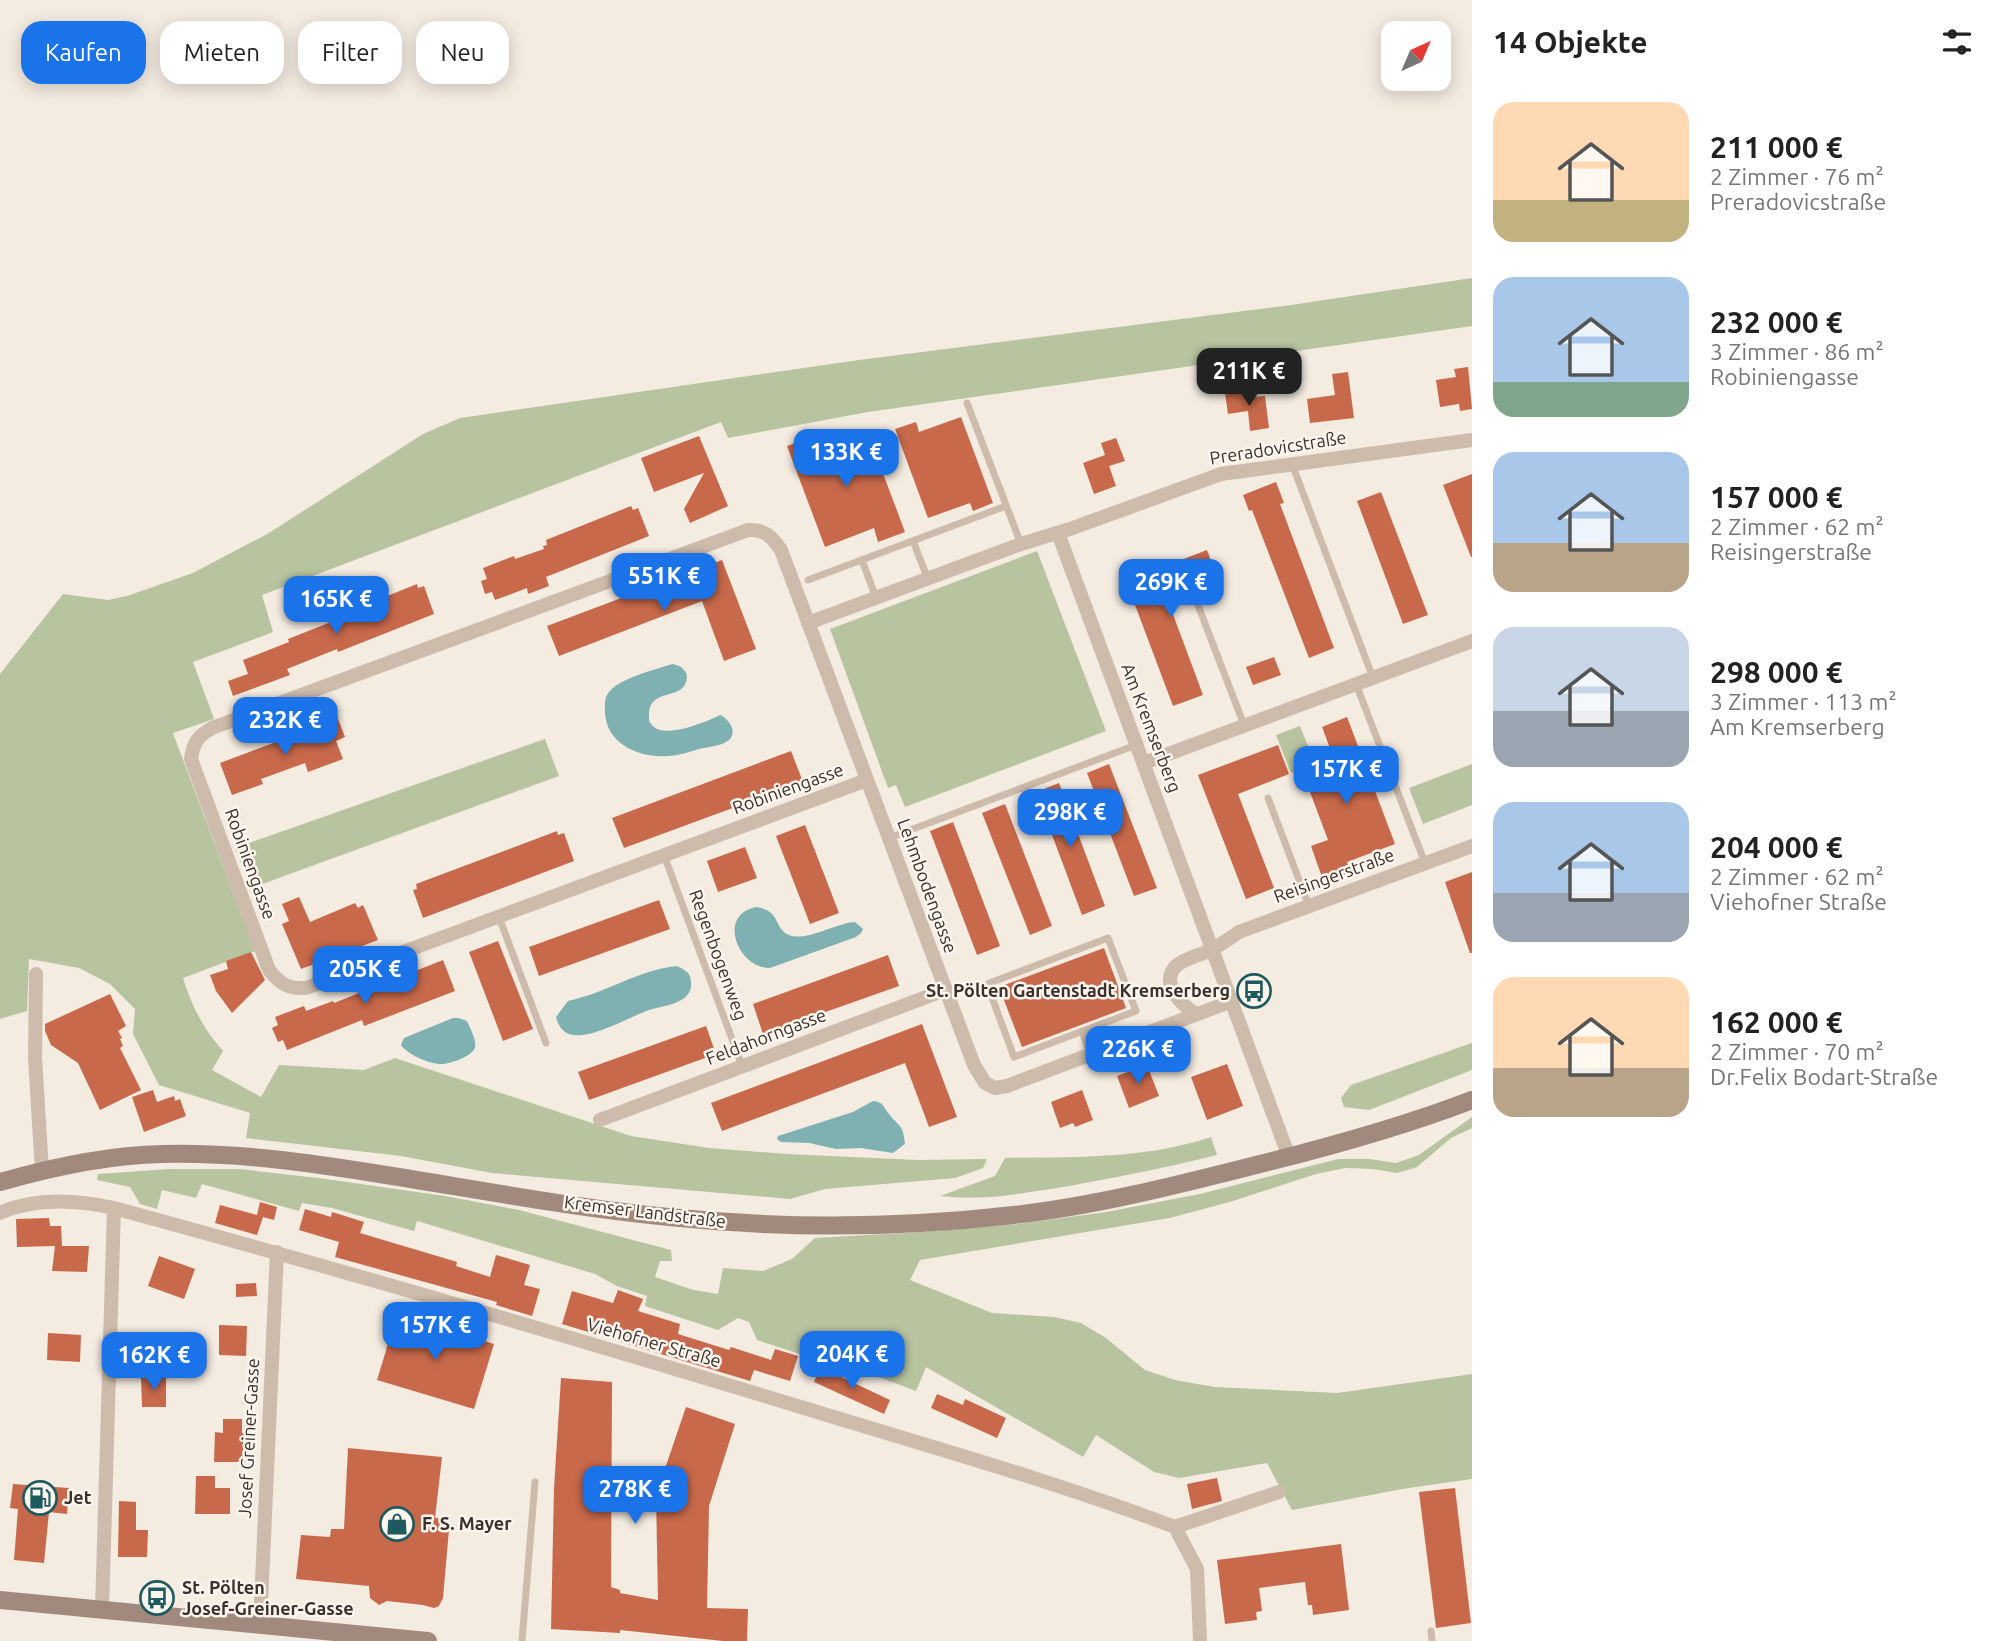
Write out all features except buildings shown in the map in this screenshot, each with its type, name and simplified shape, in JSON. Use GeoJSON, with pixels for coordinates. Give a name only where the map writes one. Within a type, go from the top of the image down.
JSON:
{"type":"FeatureCollection","features":[{"type":"Feature","properties":{"kind":"main road","name":"Kremser Landstraße"},"geometry":{"type":"LineString","coordinates":[[0,1182],[42,1171],[125,1156],[240,1156],[330,1166],[667,1217],[787,1225],[922,1223],[1016,1215],[1168,1186],[1377,1133],[1472,1100]]}},
{"type":"Feature","properties":{"kind":"main road"},"geometry":{"type":"LineString","coordinates":[[0,1600],[428,1641]]}},
{"type":"Feature","properties":{"kind":"street","name":"Preradovicstraße"},"geometry":{"type":"LineString","coordinates":[[1058,533],[1221,474],[1472,440]]}},
{"type":"Feature","properties":{"kind":"street","name":"Robiniengasse"},"geometry":{"type":"LineString","coordinates":[[766,533],[757,529],[748,530],[199,735],[192,746],[191,759],[269,970],[278,982],[291,989],[306,988],[867,780]]}},
{"type":"Feature","properties":{"kind":"street","name":"Lehmbodengasse"},"geometry":{"type":"LineString","coordinates":[[766,533],[780,550],[944,990],[974,1065],[985,1083],[995,1088],[1196,1014]]}},
{"type":"Feature","properties":{"kind":"street"},"geometry":{"type":"LineString","coordinates":[[808,623],[1021,544],[1058,533]]}},
{"type":"Feature","properties":{"kind":"street","name":"Am Kremserberg"},"geometry":{"type":"LineString","coordinates":[[1058,533],[1289,1157]]}},
{"type":"Feature","properties":{"kind":"street"},"geometry":{"type":"LineString","coordinates":[[1144,763],[1472,641]]}},
{"type":"Feature","properties":{"kind":"street","name":"Reisingerstraße"},"geometry":{"type":"LineString","coordinates":[[1213,949],[1239,932],[1472,846]]}},
{"type":"Feature","properties":{"kind":"street"},"geometry":{"type":"LineString","coordinates":[[1213,949],[1176,967],[1171,978],[1172,989],[1180,1004],[1196,1014],[1232,1001]]}},
{"type":"Feature","properties":{"kind":"street"},"geometry":{"type":"LineString","coordinates":[[36,974],[35,1058],[42,1171]]}},
{"type":"Feature","properties":{"kind":"street","name":"Feldahorngasse"},"geometry":{"type":"LineString","coordinates":[[600,1120],[944,990]]}},
{"type":"Feature","properties":{"kind":"street","name":"Viehofner Straße"},"geometry":{"type":"LineString","coordinates":[[0,1213],[30,1204],[50,1202],[88,1202],[114,1208],[277,1252],[775,1399],[1107,1501],[1175,1527]]}},
{"type":"Feature","properties":{"kind":"street"},"geometry":{"type":"LineString","coordinates":[[102,1610],[114,1208]]}},
{"type":"Feature","properties":{"kind":"street","name":"Josef Greiner-Gasse"},"geometry":{"type":"LineString","coordinates":[[260,1625],[277,1252]]}},
{"type":"Feature","properties":{"kind":"street"},"geometry":{"type":"LineString","coordinates":[[1200,1641],[1197,1569],[1175,1527],[1279,1492]]}},
{"type":"Feature","properties":{"kind":"lane"},"geometry":{"type":"LineString","coordinates":[[967,403],[1021,544]]}},
{"type":"Feature","properties":{"kind":"lane"},"geometry":{"type":"LineString","coordinates":[[1292,464],[1373,678]]}},
{"type":"Feature","properties":{"kind":"lane"},"geometry":{"type":"LineString","coordinates":[[808,580],[1006,506]]}},
{"type":"Feature","properties":{"kind":"lane"},"geometry":{"type":"LineString","coordinates":[[913,541],[928,579]]}},
{"type":"Feature","properties":{"kind":"lane"},"geometry":{"type":"LineString","coordinates":[[862,560],[876,597]]}},
{"type":"Feature","properties":{"kind":"lane"},"geometry":{"type":"LineString","coordinates":[[1196,600],[1244,726]]}},
{"type":"Feature","properties":{"kind":"lane"},"geometry":{"type":"LineString","coordinates":[[1356,684],[1425,863]]}},
{"type":"Feature","properties":{"kind":"lane"},"geometry":{"type":"LineString","coordinates":[[889,838],[1137,745]]}},
{"type":"Feature","properties":{"kind":"lane"},"geometry":{"type":"LineString","coordinates":[[1268,798],[1309,906]]}},
{"type":"Feature","properties":{"kind":"lane","name":"Regenbogenweg"},"geometry":{"type":"LineString","coordinates":[[664,855],[742,1066]]}},
{"type":"Feature","properties":{"kind":"lane"},"geometry":{"type":"LineString","coordinates":[[499,917],[545,1043]]}},
{"type":"Feature","properties":{"kind":"lane"},"geometry":{"type":"LineString","coordinates":[[1108,938],[1136,1011],[1082,1031],[1014,1056],[987,984],[1108,938]]}},
{"type":"Feature","properties":{"kind":"lane"},"geometry":{"type":"LineString","coordinates":[[1082,1031],[1090,1054]]}},
{"type":"Feature","properties":{"kind":"lane"},"geometry":{"type":"LineString","coordinates":[[522,1641],[535,1482]]}},
{"type":"Feature","properties":{"kind":"lane"},"geometry":{"type":"LineString","coordinates":[[1431,1631],[1432,1641]]}},
{"type":"Feature","properties":{"kind":"green space"},"geometry":{"type":"Polygon","coordinates":[[[1472,278],[1472,326],[868,412],[728,438],[721,422],[262,595],[273,632],[193,662],[214,719],[173,733],[255,951],[183,978],[199,1017],[223,1051],[212,1070],[261,1097],[279,1065],[364,1070],[395,1058],[631,1136],[709,1148],[787,1154],[917,1160],[987,1159],[983,1168],[955,1178],[825,1189],[790,1199],[492,1173],[401,1156],[246,1138],[250,1113],[159,1085],[133,1034],[135,1009],[110,984],[79,968],[29,959],[27,1011],[0,1019],[0,674],[63,594],[108,600],[193,573],[269,533],[423,434],[460,418],[859,360],[1284,306],[1472,278]]]}},
{"type":"Feature","properties":{"kind":"green space"},"geometry":{"type":"Polygon","coordinates":[[[1037,551],[1106,731],[905,807],[896,785],[888,788],[830,629],[1037,551]]]}},
{"type":"Feature","properties":{"kind":"green space"},"geometry":{"type":"Polygon","coordinates":[[[1300,726],[1315,764],[1291,773],[1276,735],[1300,726]]]}},
{"type":"Feature","properties":{"kind":"green space"},"geometry":{"type":"Polygon","coordinates":[[[545,739],[559,776],[251,888],[235,848],[545,739]]]}},
{"type":"Feature","properties":{"kind":"green space"},"geometry":{"type":"Polygon","coordinates":[[[1472,764],[1472,805],[1423,824],[1409,788],[1472,764]]]}},
{"type":"Feature","properties":{"kind":"green space"},"geometry":{"type":"Polygon","coordinates":[[[1472,1043],[1472,1070],[1369,1110],[1344,1107],[1341,1098],[1351,1085],[1472,1043]]]}},
{"type":"Feature","properties":{"kind":"green space"},"geometry":{"type":"Polygon","coordinates":[[[1472,1117],[1472,1128],[1451,1138],[1417,1167],[1397,1173],[1345,1168],[1316,1174],[1170,1218],[920,1260],[910,1280],[992,1313],[1054,1317],[1081,1323],[1106,1338],[1145,1370],[1175,1380],[1215,1387],[1337,1393],[1472,1374],[1472,1479],[1292,1510],[1267,1463],[1179,1478],[1154,1472],[1096,1435],[1083,1457],[926,1367],[916,1391],[817,1354],[812,1358],[757,1340],[749,1322],[738,1318],[718,1330],[645,1306],[647,1296],[617,1286],[595,1274],[417,1221],[414,1231],[332,1208],[302,1203],[299,1211],[202,1184],[196,1198],[162,1190],[157,1209],[140,1204],[130,1187],[97,1180],[98,1174],[169,1169],[240,1169],[445,1196],[519,1210],[671,1250],[672,1261],[660,1261],[655,1277],[693,1290],[718,1294],[723,1268],[763,1271],[792,1259],[815,1238],[1018,1224],[1106,1212],[1200,1194],[1338,1159],[1370,1159],[1396,1163],[1419,1155],[1472,1117]]]}},
{"type":"Feature","properties":{"kind":"green space"},"geometry":{"type":"Polygon","coordinates":[[[1211,1137],[1217,1155],[1162,1168],[1020,1194],[973,1198],[940,1196],[995,1176],[1005,1158],[1135,1153],[1211,1137]]]}},
{"type":"Feature","properties":{"kind":"water"},"geometry":{"type":"Polygon","coordinates":[[[672,664],[684,670],[687,675],[686,682],[678,691],[654,701],[650,707],[649,718],[653,726],[659,730],[676,730],[720,715],[731,726],[733,733],[729,740],[679,755],[656,756],[626,747],[611,733],[605,712],[609,692],[629,679],[672,664]]]}},
{"type":"Feature","properties":{"kind":"water"},"geometry":{"type":"Polygon","coordinates":[[[757,907],[770,912],[789,935],[804,936],[855,922],[863,929],[856,937],[770,968],[759,966],[741,951],[735,930],[737,920],[744,912],[757,907]]]}},
{"type":"Feature","properties":{"kind":"water"},"geometry":{"type":"Polygon","coordinates":[[[677,966],[688,973],[691,989],[676,1003],[646,1011],[587,1034],[569,1034],[559,1025],[556,1017],[568,1001],[649,972],[677,966]]]}},
{"type":"Feature","properties":{"kind":"water"},"geometry":{"type":"Polygon","coordinates":[[[453,1018],[467,1021],[474,1038],[475,1048],[465,1057],[450,1063],[436,1064],[413,1055],[401,1045],[404,1038],[453,1018]]]}},
{"type":"Feature","properties":{"kind":"water"},"geometry":{"type":"Polygon","coordinates":[[[873,1101],[881,1104],[902,1129],[905,1144],[893,1153],[861,1148],[836,1149],[809,1143],[781,1142],[777,1139],[778,1136],[853,1112],[873,1101]]]}},
{"type":"Feature","properties":{"kind":"place","name":"St. Pölten Gartenstadt Kremserberg"},"geometry":{"type":"Point","coordinates":[1254,991]}},
{"type":"Feature","properties":{"kind":"place","name":"Jet"},"geometry":{"type":"Point","coordinates":[40,1498]}},
{"type":"Feature","properties":{"kind":"place","name":"F. S. Mayer"},"geometry":{"type":"Point","coordinates":[397,1524]}},
{"type":"Feature","properties":{"kind":"place","name":"St. Pölten Josef-Greiner-Gasse"},"geometry":{"type":"Point","coordinates":[157,1598]}}]}
